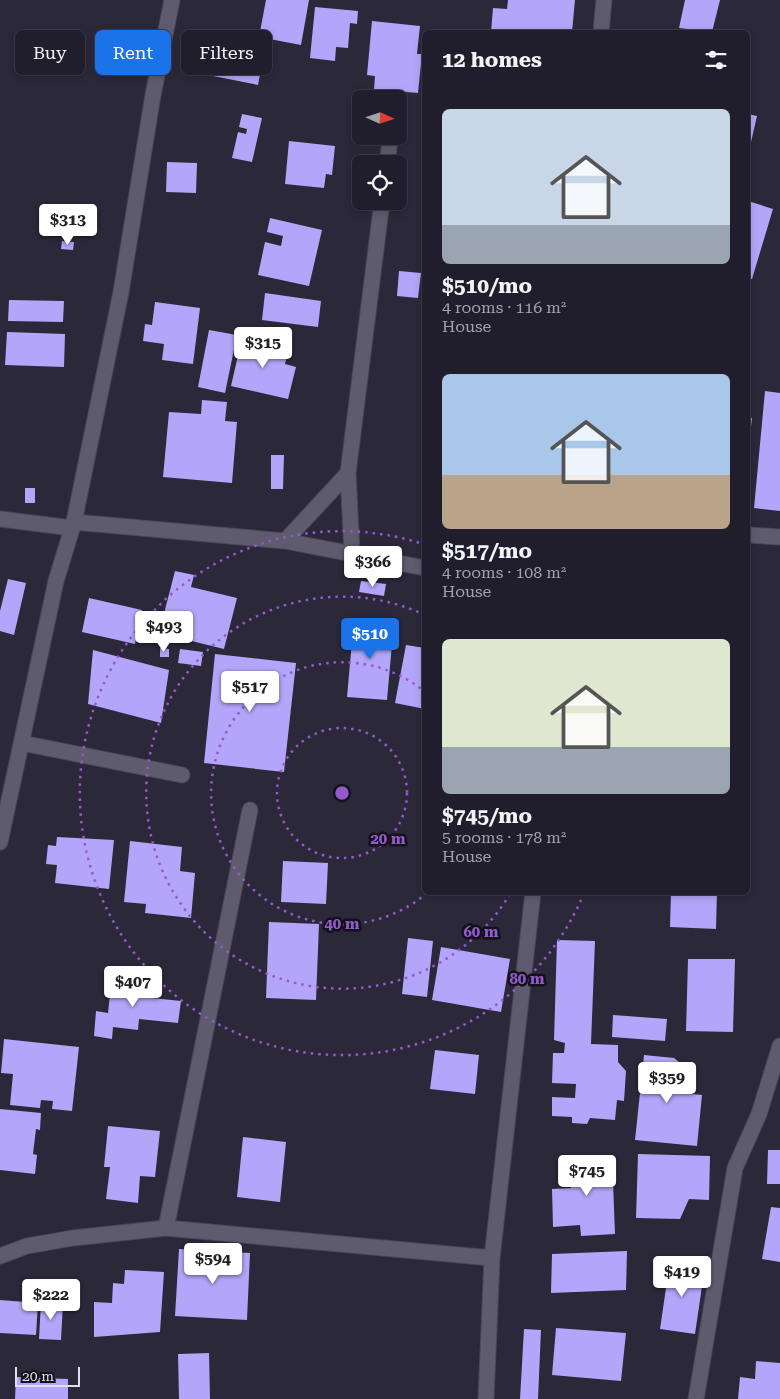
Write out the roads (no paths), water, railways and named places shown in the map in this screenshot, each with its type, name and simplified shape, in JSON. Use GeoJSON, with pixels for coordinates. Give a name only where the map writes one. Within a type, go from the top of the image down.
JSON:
{"type":"FeatureCollection","features":[{"type":"Feature","properties":{"kind":"street"},"geometry":{"type":"LineString","coordinates":[[0,842],[56,581],[73,525],[121,292],[153,95],[172,0]]}},
{"type":"Feature","properties":{"kind":"street"},"geometry":{"type":"LineString","coordinates":[[601,30],[604,0]]}},
{"type":"Feature","properties":{"kind":"street"},"geometry":{"type":"LineString","coordinates":[[352,552],[348,473],[381,210]]}},
{"type":"Feature","properties":{"kind":"street"},"geometry":{"type":"LineString","coordinates":[[285,541],[348,473]]}},
{"type":"Feature","properties":{"kind":"street"},"geometry":{"type":"LineString","coordinates":[[0,519],[285,541],[352,552],[422,567]]}},
{"type":"Feature","properties":{"kind":"street"},"geometry":{"type":"LineString","coordinates":[[750,535],[780,537]]}},
{"type":"Feature","properties":{"kind":"street"},"geometry":{"type":"LineString","coordinates":[[22,743],[182,775]]}},
{"type":"Feature","properties":{"kind":"street"},"geometry":{"type":"LineString","coordinates":[[166,1228],[250,810]]}},
{"type":"Feature","properties":{"kind":"street"},"geometry":{"type":"LineString","coordinates":[[486,1399],[492,1258],[533,895]]}},
{"type":"Feature","properties":{"kind":"street"},"geometry":{"type":"LineString","coordinates":[[696,1399],[735,1168],[758,1114],[780,1046]]}},
{"type":"Feature","properties":{"kind":"street"},"geometry":{"type":"LineString","coordinates":[[0,1256],[26,1246],[73,1238],[166,1228],[492,1258]]}}]}
